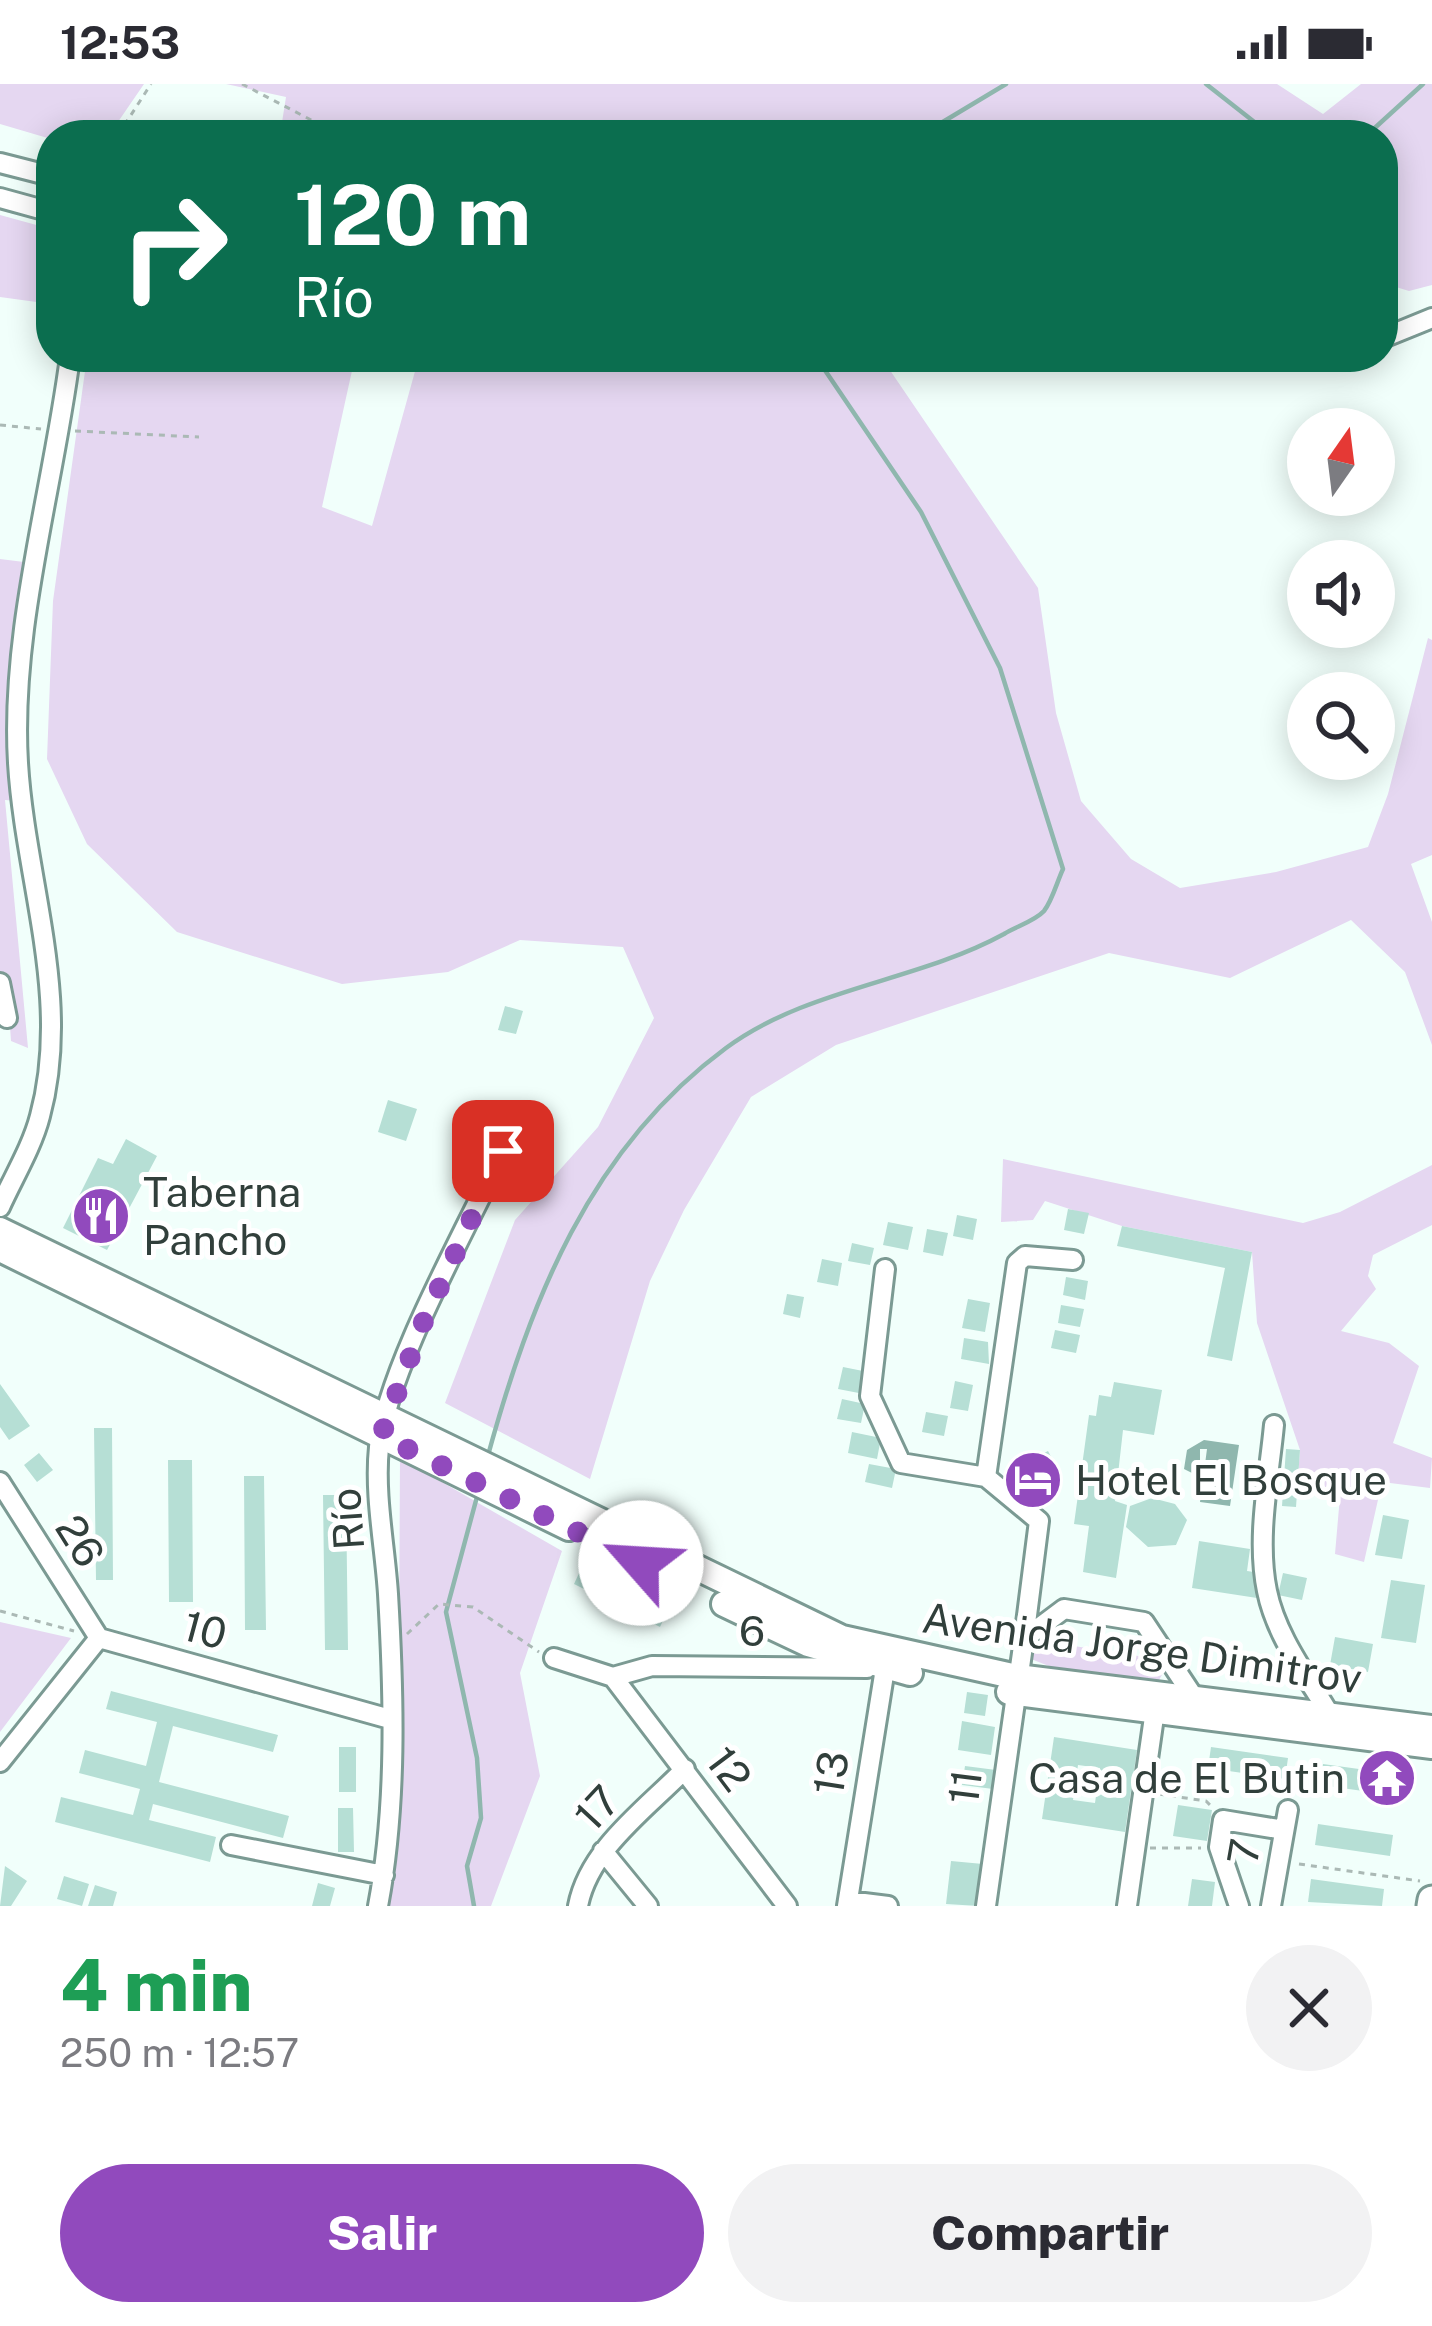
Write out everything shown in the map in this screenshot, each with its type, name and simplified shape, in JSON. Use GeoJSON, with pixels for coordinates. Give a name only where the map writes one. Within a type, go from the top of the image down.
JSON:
{"type":"FeatureCollection","features":[{"type":"Feature","properties":{"kind":"main road","name":"Avenida Jorge Dimitrov"},"geometry":{"type":"LineString","coordinates":[[0,1230],[382,1427]]}},
{"type":"Feature","properties":{"kind":"main road","name":"Avenida Jorge Dimitrov"},"geometry":{"type":"LineString","coordinates":[[0,1250],[466,1468],[808,1645],[1015,1685],[1432,1745]]}},
{"type":"Feature","properties":{"kind":"main road","name":"Avenida Jorge Dimitrov"},"geometry":{"type":"LineString","coordinates":[[1156,1703],[1196,1699],[1432,1728]]}},
{"type":"Feature","properties":{"kind":"street"},"geometry":{"type":"LineString","coordinates":[[0,163],[36,172]]}},
{"type":"Feature","properties":{"kind":"street"},"geometry":{"type":"LineString","coordinates":[[0,198],[36,208]]}},
{"type":"Feature","properties":{"kind":"street"},"geometry":{"type":"LineString","coordinates":[[1398,332],[1432,318]]}},
{"type":"Feature","properties":{"kind":"street"},"geometry":{"type":"LineString","coordinates":[[0,1208],[40,1118],[51,1047],[46,956],[18,762],[33,585],[68,372]]}},
{"type":"Feature","properties":{"kind":"street"},"geometry":{"type":"LineString","coordinates":[[0,773],[18,762]]}},
{"type":"Feature","properties":{"kind":"street"},"geometry":{"type":"LineString","coordinates":[[0,983],[7,1018]]}},
{"type":"Feature","properties":{"kind":"street","name":"Río"},"geometry":{"type":"LineString","coordinates":[[378,1906],[384,1875],[391,1645],[378,1478],[382,1427],[503,1151]]}},
{"type":"Feature","properties":{"kind":"street"},"geometry":{"type":"LineString","coordinates":[[885,1269],[870,1396],[892,1455],[913,1467],[986,1477],[1017,1263],[1025,1256],[1073,1260]]}},
{"type":"Feature","properties":{"kind":"street"},"geometry":{"type":"LineString","coordinates":[[1274,1425],[1263,1546],[1267,1591],[1280,1629],[1330,1715]]}},
{"type":"Feature","properties":{"kind":"street","name":"11"},"geometry":{"type":"LineString","coordinates":[[986,1477],[1039,1521],[986,1906]]}},
{"type":"Feature","properties":{"kind":"street","name":"26"},"geometry":{"type":"LineString","coordinates":[[0,1482],[99,1638]]}},
{"type":"Feature","properties":{"kind":"street"},"geometry":{"type":"LineString","coordinates":[[1024,1639],[1064,1609],[1144,1622],[1196,1699]]}},
{"type":"Feature","properties":{"kind":"street"},"geometry":{"type":"LineString","coordinates":[[0,1762],[99,1638]]}},
{"type":"Feature","properties":{"kind":"street","name":"10"},"geometry":{"type":"LineString","coordinates":[[99,1638],[390,1719]]}},
{"type":"Feature","properties":{"kind":"street","name":"6"},"geometry":{"type":"LineString","coordinates":[[554,1658],[613,1677],[652,1666],[886,1660]]}},
{"type":"Feature","properties":{"kind":"street","name":"13"},"geometry":{"type":"LineString","coordinates":[[847,1904],[886,1660]]}},
{"type":"Feature","properties":{"kind":"street","name":"12"},"geometry":{"type":"LineString","coordinates":[[613,1677],[787,1906]]}},
{"type":"Feature","properties":{"kind":"street"},"geometry":{"type":"LineString","coordinates":[[1127,1906],[1156,1703]]}},
{"type":"Feature","properties":{"kind":"street","name":"17"},"geometry":{"type":"LineString","coordinates":[[578,1906],[584,1880],[603,1851],[685,1769]]}},
{"type":"Feature","properties":{"kind":"street"},"geometry":{"type":"LineString","coordinates":[[1223,1820],[1220,1847],[1239,1906]]}},
{"type":"Feature","properties":{"kind":"street","name":"7"},"geometry":{"type":"LineString","coordinates":[[1223,1820],[1286,1820],[1271,1906]]}},
{"type":"Feature","properties":{"kind":"street"},"geometry":{"type":"LineString","coordinates":[[231,1845],[384,1875]]}},
{"type":"Feature","properties":{"kind":"street"},"geometry":{"type":"LineString","coordinates":[[603,1851],[648,1906]]}},
{"type":"Feature","properties":{"kind":"street"},"geometry":{"type":"LineString","coordinates":[[847,1904],[888,1906]]}},
{"type":"Feature","properties":{"kind":"path"},"geometry":{"type":"LineString","coordinates":[[128,120],[151,84]]}},
{"type":"Feature","properties":{"kind":"path"},"geometry":{"type":"LineString","coordinates":[[242,84],[311,120]]}},
{"type":"Feature","properties":{"kind":"path"},"geometry":{"type":"LineString","coordinates":[[0,425],[199,437]]}},
{"type":"Feature","properties":{"kind":"path"},"geometry":{"type":"LineString","coordinates":[[391,1645],[442,1604],[469,1606],[519,1642],[554,1658]]}},
{"type":"Feature","properties":{"kind":"path"},"geometry":{"type":"LineString","coordinates":[[0,1612],[99,1638]]}},
{"type":"Feature","properties":{"kind":"path"},"geometry":{"type":"LineString","coordinates":[[1145,1791],[1206,1801],[1223,1820]]}},
{"type":"Feature","properties":{"kind":"path"},"geometry":{"type":"LineString","coordinates":[[1136,1849],[1220,1847]]}},
{"type":"Feature","properties":{"kind":"path"},"geometry":{"type":"LineString","coordinates":[[1279,1862],[1432,1882]]}},
{"type":"Feature","properties":{"kind":"shaded area"},"geometry":{"type":"Polygon","coordinates":[[[0,84],[144,84],[119,120],[36,120],[36,135],[0,124],[0,84]]]}},
{"type":"Feature","properties":{"kind":"shaded area"},"geometry":{"type":"Polygon","coordinates":[[[226,84],[1277,84],[1323,114],[1361,84],[1432,84],[1432,285],[1409,291],[1398,288],[1398,120],[282,120],[286,97],[226,84]]]}},
{"type":"Feature","properties":{"kind":"shaded area"},"geometry":{"type":"Polygon","coordinates":[[[0,215],[36,225],[36,302],[0,297],[0,215]]]}},
{"type":"Feature","properties":{"kind":"shaded area"},"geometry":{"type":"Polygon","coordinates":[[[85,372],[352,372],[322,507],[372,526],[415,372],[891,372],[1038,588],[1056,713],[1081,801],[1131,859],[1180,888],[1276,872],[1368,847],[1395,780],[1428,638],[1432,640],[1432,855],[1411,864],[1432,922],[1432,1045],[1405,972],[1351,920],[1230,978],[1109,953],[836,1045],[751,1097],[684,1210],[650,1281],[590,1479],[445,1403],[515,1220],[598,1127],[654,1018],[623,947],[520,940],[448,972],[342,984],[177,932],[87,844],[47,759],[53,601],[85,372]]]}},
{"type":"Feature","properties":{"kind":"shaded area"},"geometry":{"type":"Polygon","coordinates":[[[0,559],[24,562],[11,651],[18,801],[5,800],[28,1048],[11,1041],[8,997],[0,987],[0,559]]]}},
{"type":"Feature","properties":{"kind":"shaded area"},"geometry":{"type":"Polygon","coordinates":[[[1003,1159],[1303,1223],[1340,1212],[1432,1165],[1432,1225],[1373,1255],[1368,1276],[1376,1289],[1341,1331],[1389,1343],[1419,1366],[1393,1443],[1432,1458],[1430,1488],[1382,1482],[1364,1562],[1335,1554],[1340,1496],[1297,1490],[1300,1450],[1257,1323],[1252,1252],[1122,1226],[1045,1201],[1033,1220],[1001,1222],[1003,1159]]]}},
{"type":"Feature","properties":{"kind":"shaded area"},"geometry":{"type":"Polygon","coordinates":[[[1204,1440],[1239,1445],[1230,1506],[1200,1502],[1207,1449],[1200,1449],[1200,1477],[1184,1469],[1187,1450],[1204,1440]]]}},
{"type":"Feature","properties":{"kind":"shaded area"},"geometry":{"type":"Polygon","coordinates":[[[400,1458],[562,1551],[520,1673],[540,1776],[491,1906],[385,1906],[398,1845],[400,1458]]]}},
{"type":"Feature","properties":{"kind":"shaded area"},"geometry":{"type":"Polygon","coordinates":[[[0,1622],[71,1638],[0,1732],[0,1622]]]}},
{"type":"Feature","properties":{"kind":"shaded area"},"geometry":{"type":"Polygon","coordinates":[[[1035,1640],[1158,1659],[1163,1673],[1156,1685],[1059,1670],[1026,1657],[1028,1645],[1035,1640]]]}},
{"type":"Feature","properties":{"kind":"building"},"geometry":{"type":"Polygon","coordinates":[[[505,1006],[523,1011],[516,1034],[498,1030],[505,1006]]]}},
{"type":"Feature","properties":{"kind":"building"},"geometry":{"type":"Polygon","coordinates":[[[388,1100],[417,1109],[406,1141],[378,1132],[388,1100]]]}},
{"type":"Feature","properties":{"kind":"building"},"geometry":{"type":"Polygon","coordinates":[[[126,1139],[157,1156],[107,1250],[63,1228],[98,1158],[113,1164],[126,1139]]]}},
{"type":"Feature","properties":{"kind":"building"},"geometry":{"type":"Polygon","coordinates":[[[1068,1209],[1089,1213],[1084,1234],[1064,1230],[1068,1209]]]}},
{"type":"Feature","properties":{"kind":"building"},"geometry":{"type":"Polygon","coordinates":[[[957,1215],[977,1219],[973,1240],[953,1236],[957,1215]]]}},
{"type":"Feature","properties":{"kind":"building"},"geometry":{"type":"Polygon","coordinates":[[[888,1222],[913,1227],[908,1250],[883,1245],[888,1222]]]}},
{"type":"Feature","properties":{"kind":"building"},"geometry":{"type":"Polygon","coordinates":[[[1122,1226],[1252,1252],[1232,1361],[1207,1356],[1225,1268],[1117,1246],[1122,1226]]]}},
{"type":"Feature","properties":{"kind":"building"},"geometry":{"type":"Polygon","coordinates":[[[927,1229],[948,1233],[943,1256],[923,1252],[927,1229]]]}},
{"type":"Feature","properties":{"kind":"building"},"geometry":{"type":"Polygon","coordinates":[[[852,1243],[874,1248],[870,1265],[848,1261],[852,1243]]]}},
{"type":"Feature","properties":{"kind":"building"},"geometry":{"type":"Polygon","coordinates":[[[822,1259],[842,1263],[838,1286],[817,1282],[822,1259]]]}},
{"type":"Feature","properties":{"kind":"building"},"geometry":{"type":"Polygon","coordinates":[[[1066,1277],[1088,1281],[1085,1300],[1063,1295],[1066,1277]]]}},
{"type":"Feature","properties":{"kind":"building"},"geometry":{"type":"Polygon","coordinates":[[[787,1294],[804,1297],[800,1318],[783,1314],[787,1294]]]}},
{"type":"Feature","properties":{"kind":"building"},"geometry":{"type":"Polygon","coordinates":[[[968,1299],[990,1303],[985,1332],[962,1328],[968,1299]]]}},
{"type":"Feature","properties":{"kind":"building"},"geometry":{"type":"Polygon","coordinates":[[[1061,1305],[1084,1309],[1080,1327],[1058,1323],[1061,1305]]]}},
{"type":"Feature","properties":{"kind":"building"},"geometry":{"type":"Polygon","coordinates":[[[1055,1330],[1080,1335],[1076,1353],[1051,1348],[1055,1330]]]}},
{"type":"Feature","properties":{"kind":"building"},"geometry":{"type":"Polygon","coordinates":[[[964,1338],[988,1342],[989,1364],[961,1359],[964,1338]]]}},
{"type":"Feature","properties":{"kind":"building"},"geometry":{"type":"Polygon","coordinates":[[[843,1367],[868,1372],[864,1394],[838,1389],[843,1367]]]}},
{"type":"Feature","properties":{"kind":"building"},"geometry":{"type":"Polygon","coordinates":[[[955,1381],[973,1385],[968,1411],[950,1408],[955,1381]]]}},
{"type":"Feature","properties":{"kind":"building"},"geometry":{"type":"Polygon","coordinates":[[[1114,1382],[1162,1390],[1154,1435],[1123,1430],[1115,1501],[1127,1505],[1116,1578],[1083,1572],[1089,1526],[1074,1524],[1089,1415],[1096,1416],[1099,1395],[1111,1397],[1114,1382]]]}},
{"type":"Feature","properties":{"kind":"building"},"geometry":{"type":"Polygon","coordinates":[[[0,1384],[30,1426],[9,1440],[0,1427],[0,1384]]]}},
{"type":"Feature","properties":{"kind":"building"},"geometry":{"type":"Polygon","coordinates":[[[842,1399],[865,1404],[861,1423],[837,1419],[842,1399]]]}},
{"type":"Feature","properties":{"kind":"building"},"geometry":{"type":"Polygon","coordinates":[[[926,1412],[948,1416],[944,1436],[922,1432],[926,1412]]]}},
{"type":"Feature","properties":{"kind":"building"},"geometry":{"type":"Polygon","coordinates":[[[94,1428],[112,1428],[113,1580],[96,1580],[94,1428]]]}},
{"type":"Feature","properties":{"kind":"building"},"geometry":{"type":"Polygon","coordinates":[[[852,1432],[881,1438],[877,1459],[848,1453],[852,1432]]]}},
{"type":"Feature","properties":{"kind":"building"},"geometry":{"type":"Polygon","coordinates":[[[1286,1449],[1300,1450],[1296,1507],[1282,1506],[1286,1449]]]}},
{"type":"Feature","properties":{"kind":"building"},"geometry":{"type":"Polygon","coordinates":[[[1048,1451],[1057,1468],[1039,1477],[1030,1460],[1048,1451]]]}},
{"type":"Feature","properties":{"kind":"building"},"geometry":{"type":"Polygon","coordinates":[[[39,1453],[53,1470],[37,1482],[24,1465],[39,1453]]]}},
{"type":"Feature","properties":{"kind":"building"},"geometry":{"type":"Polygon","coordinates":[[[168,1460],[192,1460],[193,1602],[169,1602],[168,1460]]]}},
{"type":"Feature","properties":{"kind":"building"},"geometry":{"type":"Polygon","coordinates":[[[869,1464],[896,1469],[892,1488],[865,1482],[869,1464]]]}},
{"type":"Feature","properties":{"kind":"building"},"geometry":{"type":"Polygon","coordinates":[[[244,1476],[264,1476],[266,1630],[245,1630],[244,1476]]]}},
{"type":"Feature","properties":{"kind":"building"},"geometry":{"type":"Polygon","coordinates":[[[323,1495],[346,1495],[348,1650],[325,1650],[323,1495]]]}},
{"type":"Feature","properties":{"kind":"building"},"geometry":{"type":"Polygon","coordinates":[[[1152,1498],[1175,1504],[1187,1520],[1176,1545],[1148,1547],[1126,1527],[1130,1506],[1152,1498]]]}},
{"type":"Feature","properties":{"kind":"building"},"geometry":{"type":"Polygon","coordinates":[[[1383,1515],[1409,1520],[1402,1559],[1375,1555],[1383,1515]]]}},
{"type":"Feature","properties":{"kind":"building"},"geometry":{"type":"Polygon","coordinates":[[[1199,1541],[1250,1549],[1247,1571],[1261,1573],[1257,1598],[1192,1588],[1199,1541]]]}},
{"type":"Feature","properties":{"kind":"building"},"geometry":{"type":"Polygon","coordinates":[[[581,1569],[667,1612],[660,1627],[574,1584],[581,1569]]]}},
{"type":"Feature","properties":{"kind":"building"},"geometry":{"type":"Polygon","coordinates":[[[1283,1573],[1307,1578],[1302,1600],[1278,1595],[1283,1573]]]}},
{"type":"Feature","properties":{"kind":"building"},"geometry":{"type":"Polygon","coordinates":[[[1391,1580],[1425,1585],[1416,1643],[1381,1638],[1391,1580]]]}},
{"type":"Feature","properties":{"kind":"building"},"geometry":{"type":"Polygon","coordinates":[[[1335,1637],[1373,1644],[1368,1672],[1330,1665],[1335,1637]]]}},
{"type":"Feature","properties":{"kind":"building"},"geometry":{"type":"Polygon","coordinates":[[[111,1691],[278,1735],[273,1752],[173,1726],[159,1782],[289,1816],[283,1838],[153,1804],[149,1820],[216,1837],[210,1862],[55,1822],[61,1797],[133,1815],[140,1789],[79,1773],[85,1750],[146,1766],[157,1722],[106,1709],[111,1691]]]}},
{"type":"Feature","properties":{"kind":"building"},"geometry":{"type":"Polygon","coordinates":[[[967,1692],[988,1695],[985,1716],[964,1713],[967,1692]]]}},
{"type":"Feature","properties":{"kind":"building"},"geometry":{"type":"Polygon","coordinates":[[[962,1721],[995,1727],[991,1755],[958,1750],[962,1721]]]}},
{"type":"Feature","properties":{"kind":"building"},"geometry":{"type":"Polygon","coordinates":[[[1054,1737],[1137,1750],[1125,1832],[1042,1819],[1054,1737]],[[1078,1765],[1073,1800],[1095,1803],[1100,1768],[1078,1765]]]}},
{"type":"Feature","properties":{"kind":"building"},"geometry":{"type":"Polygon","coordinates":[[[339,1747],[356,1747],[356,1792],[339,1792],[339,1747]]]}},
{"type":"Feature","properties":{"kind":"building"},"geometry":{"type":"Polygon","coordinates":[[[1211,1747],[1288,1758],[1285,1779],[1208,1768],[1211,1747]]]}},
{"type":"Feature","properties":{"kind":"building"},"geometry":{"type":"Polygon","coordinates":[[[1323,1764],[1402,1775],[1399,1796],[1320,1785],[1323,1764]]]}},
{"type":"Feature","properties":{"kind":"building"},"geometry":{"type":"Polygon","coordinates":[[[965,1766],[996,1770],[993,1789],[962,1785],[965,1766]]]}},
{"type":"Feature","properties":{"kind":"building"},"geometry":{"type":"Polygon","coordinates":[[[1178,1805],[1212,1810],[1207,1841],[1173,1836],[1178,1805]]]}},
{"type":"Feature","properties":{"kind":"building"},"geometry":{"type":"Polygon","coordinates":[[[338,1808],[353,1808],[354,1852],[338,1852],[338,1808]]]}},
{"type":"Feature","properties":{"kind":"building"},"geometry":{"type":"Polygon","coordinates":[[[1318,1824],[1393,1835],[1390,1856],[1315,1845],[1318,1824]]]}},
{"type":"Feature","properties":{"kind":"building"},"geometry":{"type":"Polygon","coordinates":[[[951,1861],[983,1864],[979,1906],[946,1904],[951,1861]]]}},
{"type":"Feature","properties":{"kind":"building"},"geometry":{"type":"Polygon","coordinates":[[[5,1866],[27,1881],[11,1906],[0,1906],[5,1866]]]}},
{"type":"Feature","properties":{"kind":"building"},"geometry":{"type":"Polygon","coordinates":[[[64,1876],[89,1884],[82,1906],[57,1899],[64,1876]]]}},
{"type":"Feature","properties":{"kind":"building"},"geometry":{"type":"Polygon","coordinates":[[[1192,1879],[1215,1882],[1212,1906],[1188,1906],[1192,1879]]]}},
{"type":"Feature","properties":{"kind":"building"},"geometry":{"type":"Polygon","coordinates":[[[1311,1879],[1384,1889],[1382,1906],[1308,1902],[1311,1879]]]}},
{"type":"Feature","properties":{"kind":"building"},"geometry":{"type":"Polygon","coordinates":[[[318,1883],[335,1888],[330,1906],[312,1906],[318,1883]]]}},
{"type":"Feature","properties":{"kind":"building"},"geometry":{"type":"Polygon","coordinates":[[[95,1885],[117,1892],[113,1906],[88,1906],[95,1885]]]}},
{"type":"Feature","properties":{"kind":"waterway"},"geometry":{"type":"LineString","coordinates":[[946,120],[1006,84]]}},
{"type":"Feature","properties":{"kind":"waterway"},"geometry":{"type":"LineString","coordinates":[[1206,84],[1252,120]]}},
{"type":"Feature","properties":{"kind":"waterway"},"geometry":{"type":"LineString","coordinates":[[1383,120],[1423,84]]}},
{"type":"Feature","properties":{"kind":"waterway"},"geometry":{"type":"LineString","coordinates":[[487,1459],[523,1343],[571,1232],[637,1133],[678,1088],[726,1048],[791,1012],[935,964],[1030,921],[1047,907],[1063,869],[1000,668],[921,512],[826,372]]}},
{"type":"Feature","properties":{"kind":"waterway"},"geometry":{"type":"LineString","coordinates":[[474,1906],[467,1866],[481,1818],[477,1758],[446,1612],[478,1493]]}},
{"type":"Feature","properties":{"kind":"place","name":"Taberna Pancho"},"geometry":{"type":"Point","coordinates":[101,1216]}},
{"type":"Feature","properties":{"kind":"place","name":"Hotel El Bosque"},"geometry":{"type":"Point","coordinates":[1033,1480]}},
{"type":"Feature","properties":{"kind":"place","name":"Casa de El Butin"},"geometry":{"type":"Point","coordinates":[1387,1778]}},
{"type":"Feature","properties":{"kind":"route"},"geometry":{"type":"LineString","coordinates":[[503,1151],[423,1323],[381,1436],[641,1563]]}}]}
